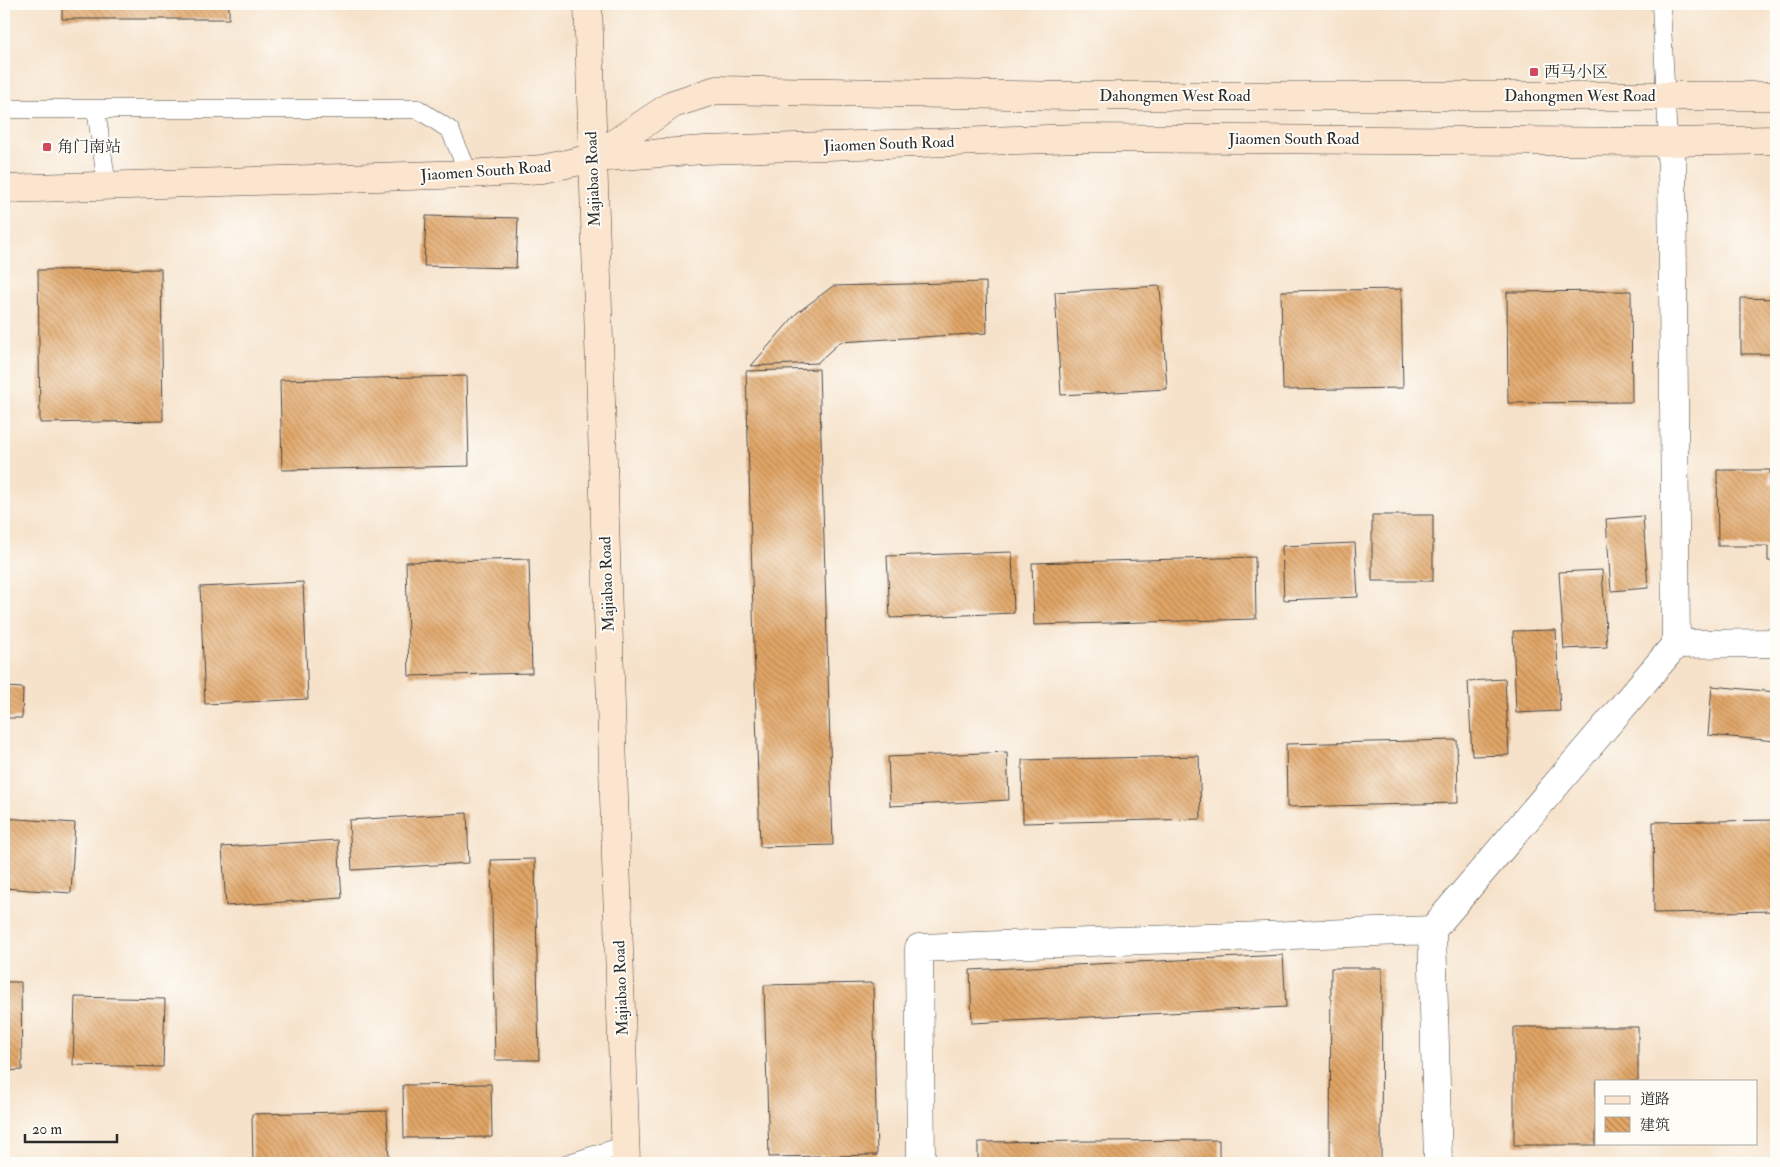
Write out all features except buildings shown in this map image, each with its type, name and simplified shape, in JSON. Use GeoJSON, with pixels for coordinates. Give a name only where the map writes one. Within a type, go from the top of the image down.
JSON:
{"type":"FeatureCollection","features":[{"type":"Feature","properties":{"kind":"street","name":"Majiabao Road"},"geometry":{"type":"LineString","coordinates":[[588,4],[626,1154]]}},
{"type":"Feature","properties":{"kind":"street","name":"Dahongmen West Road"},"geometry":{"type":"LineString","coordinates":[[593,158],[673,104],[716,90],[1072,96],[1776,96]]}},
{"type":"Feature","properties":{"kind":"street","name":"Jiaomen South Road"},"geometry":{"type":"LineString","coordinates":[[4,189],[469,174],[543,169],[593,158],[704,150],[1079,138],[1668,142],[1776,140]]}},
{"type":"Feature","properties":{"kind":"street"},"geometry":{"type":"LineString","coordinates":[[1438,1163],[1432,930],[1676,644],[1672,163],[1668,142]]}},
{"type":"Feature","properties":{"kind":"street"},"geometry":{"type":"LineString","coordinates":[[1676,644],[1776,643]]}},
{"type":"Feature","properties":{"kind":"street"},"geometry":{"type":"LineString","coordinates":[[922,1163],[919,948],[1432,930]]}},
{"type":"Feature","properties":{"kind":"lane"},"geometry":{"type":"LineString","coordinates":[[1661,4],[1668,142]]}},
{"type":"Feature","properties":{"kind":"lane"},"geometry":{"type":"LineString","coordinates":[[4,109],[418,109],[450,130],[469,174]]}},
{"type":"Feature","properties":{"kind":"lane"},"geometry":{"type":"LineString","coordinates":[[96,109],[107,186]]}},
{"type":"Feature","properties":{"kind":"lane"},"geometry":{"type":"LineString","coordinates":[[569,1163],[626,1154]]}},
{"type":"Feature","properties":{"kind":"place","name":"西马小区"},"geometry":{"type":"Point","coordinates":[1534,72]}},
{"type":"Feature","properties":{"kind":"place","name":"角门南站"},"geometry":{"type":"Point","coordinates":[47,147]}}]}
